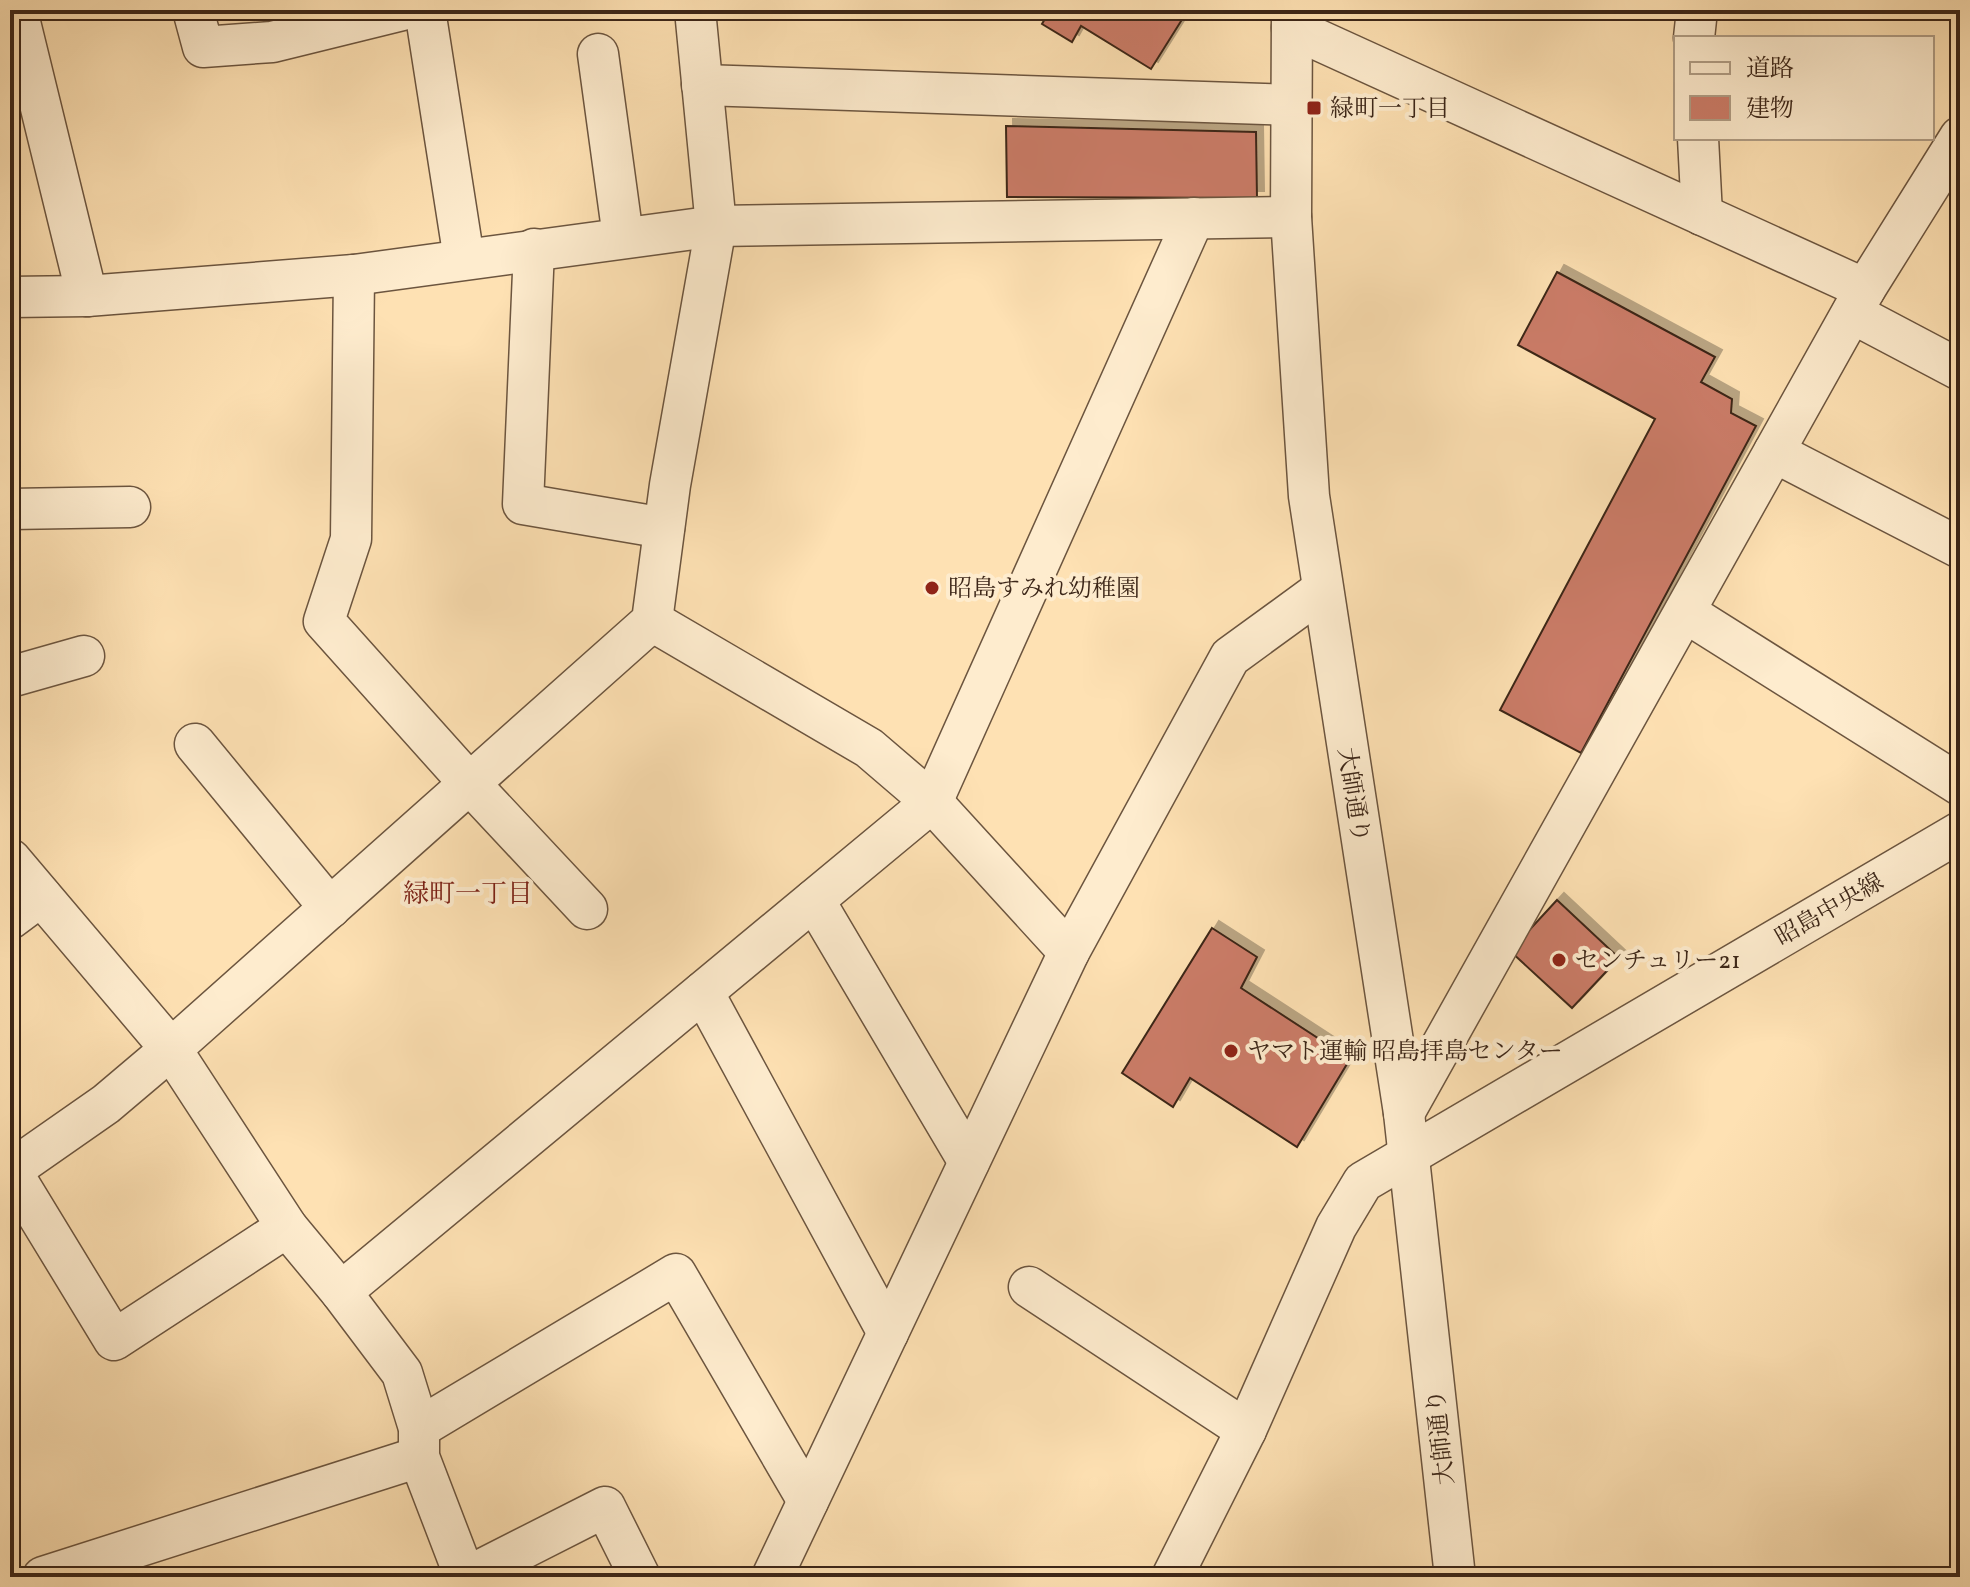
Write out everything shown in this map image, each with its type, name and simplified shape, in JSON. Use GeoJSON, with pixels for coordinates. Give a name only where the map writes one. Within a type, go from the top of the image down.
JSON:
{"type":"FeatureCollection","features":[{"type":"Feature","properties":{"kind":"street"},"geometry":{"type":"LineString","coordinates":[[17,10],[87,296]]}},
{"type":"Feature","properties":{"kind":"street"},"geometry":{"type":"LineString","coordinates":[[193,10],[203,47],[272,42],[402,10]]}},
{"type":"Feature","properties":{"kind":"street"},"geometry":{"type":"LineString","coordinates":[[425,10],[464,259]]}},
{"type":"Feature","properties":{"kind":"street"},"geometry":{"type":"LineString","coordinates":[[287,1227],[114,1340],[10,1171],[106,1104],[171,1049],[652,621],[664,528],[716,226],[695,10]]}},
{"type":"Feature","properties":{"kind":"street"},"geometry":{"type":"LineString","coordinates":[[1694,36],[1697,10]]}},
{"type":"Feature","properties":{"kind":"street"},"geometry":{"type":"LineString","coordinates":[[1292,19],[1702,215],[1858,301],[1960,370]]}},
{"type":"Feature","properties":{"kind":"street","name":"大師通り"},"geometry":{"type":"LineString","coordinates":[[1292,19],[1291,217],[1309,496],[1404,1113],[1455,1577]]}},
{"type":"Feature","properties":{"kind":"street"},"geometry":{"type":"LineString","coordinates":[[598,54],[623,237]]}},
{"type":"Feature","properties":{"kind":"street"},"geometry":{"type":"LineString","coordinates":[[702,85],[1291,105]]}},
{"type":"Feature","properties":{"kind":"street"},"geometry":{"type":"LineString","coordinates":[[1404,1113],[1858,301],[1960,137]]}},
{"type":"Feature","properties":{"kind":"street"},"geometry":{"type":"LineString","coordinates":[[1698,140],[1702,215]]}},
{"type":"Feature","properties":{"kind":"street"},"geometry":{"type":"LineString","coordinates":[[10,297],[87,296],[354,275],[716,226],[1291,217]]}},
{"type":"Feature","properties":{"kind":"street"},"geometry":{"type":"LineString","coordinates":[[341,1292],[932,802],[1194,218]]}},
{"type":"Feature","properties":{"kind":"street"},"geometry":{"type":"LineString","coordinates":[[534,249],[523,504],[664,528]]}},
{"type":"Feature","properties":{"kind":"street"},"geometry":{"type":"LineString","coordinates":[[354,275],[351,539],[324,621],[587,909]]}},
{"type":"Feature","properties":{"kind":"street"},"geometry":{"type":"LineString","coordinates":[[1774,452],[1960,548]]}},
{"type":"Feature","properties":{"kind":"street"},"geometry":{"type":"LineString","coordinates":[[10,509],[130,507]]}},
{"type":"Feature","properties":{"kind":"street"},"geometry":{"type":"LineString","coordinates":[[772,1577],[1069,952],[1230,657],[1322,590]]}},
{"type":"Feature","properties":{"kind":"street"},"geometry":{"type":"LineString","coordinates":[[1685,612],[1960,785]]}},
{"type":"Feature","properties":{"kind":"street"},"geometry":{"type":"LineString","coordinates":[[652,621],[869,748],[932,802],[1069,952]]}},
{"type":"Feature","properties":{"kind":"street"},"geometry":{"type":"LineString","coordinates":[[10,677],[84,656]]}},
{"type":"Feature","properties":{"kind":"street"},"geometry":{"type":"LineString","coordinates":[[195,744],[330,908]]}},
{"type":"Feature","properties":{"kind":"street","name":"昭島中央線"},"geometry":{"type":"LineString","coordinates":[[1172,1577],[1246,1430],[1336,1227],[1363,1182],[1960,832]]}},
{"type":"Feature","properties":{"kind":"street"},"geometry":{"type":"LineString","coordinates":[[10,859],[25,907],[171,1049],[287,1227],[402,1373],[419,1443],[466,1577],[605,1507],[640,1577]]}},
{"type":"Feature","properties":{"kind":"street"},"geometry":{"type":"LineString","coordinates":[[814,900],[969,1162]]}},
{"type":"Feature","properties":{"kind":"street"},"geometry":{"type":"LineString","coordinates":[[703,992],[888,1333]]}},
{"type":"Feature","properties":{"kind":"street"},"geometry":{"type":"LineString","coordinates":[[43,1577],[100,1568],[419,1443],[676,1274],[808,1501]]}},
{"type":"Feature","properties":{"kind":"street"},"geometry":{"type":"LineString","coordinates":[[1029,1287],[1246,1430]]}},
{"type":"Feature","properties":{"kind":"building"},"geometry":{"type":"Polygon","coordinates":[[[1050,10],[1188,10],[1151,69],[1081,26],[1072,42],[1042,24],[1050,10]]]}},
{"type":"Feature","properties":{"kind":"building"},"geometry":{"type":"Polygon","coordinates":[[[1006,126],[1256,132],[1257,198],[1007,197],[1006,126]]]}},
{"type":"Feature","properties":{"kind":"building"},"geometry":{"type":"Polygon","coordinates":[[[1557,272],[1715,357],[1701,382],[1732,399],[1731,413],[1756,426],[1581,753],[1500,710],[1655,419],[1518,345],[1557,272]]]}},
{"type":"Feature","properties":{"kind":"building"},"geometry":{"type":"Polygon","coordinates":[[[1557,900],[1619,958],[1572,1008],[1510,951],[1557,900]]]}},
{"type":"Feature","properties":{"kind":"building"},"geometry":{"type":"Polygon","coordinates":[[[1212,928],[1257,957],[1241,988],[1350,1059],[1297,1147],[1190,1078],[1173,1107],[1122,1073],[1212,928]]]}},
{"type":"Feature","properties":{"kind":"place","name":"緑町一丁目"},"geometry":{"type":"Point","coordinates":[1314,108]}},
{"type":"Feature","properties":{"kind":"place","name":"昭島すみれ幼稚園"},"geometry":{"type":"Point","coordinates":[932,588]}},
{"type":"Feature","properties":{"kind":"place","name":"センチュリー21"},"geometry":{"type":"Point","coordinates":[1559,960]}},
{"type":"Feature","properties":{"kind":"place","name":"ヤマト運輸 昭島拝島センター"},"geometry":{"type":"Point","coordinates":[1231,1051]}},
{"type":"Feature","properties":{"kind":"district","name":"緑町一丁目"},"geometry":{"type":"Point","coordinates":[468,893]}}]}
